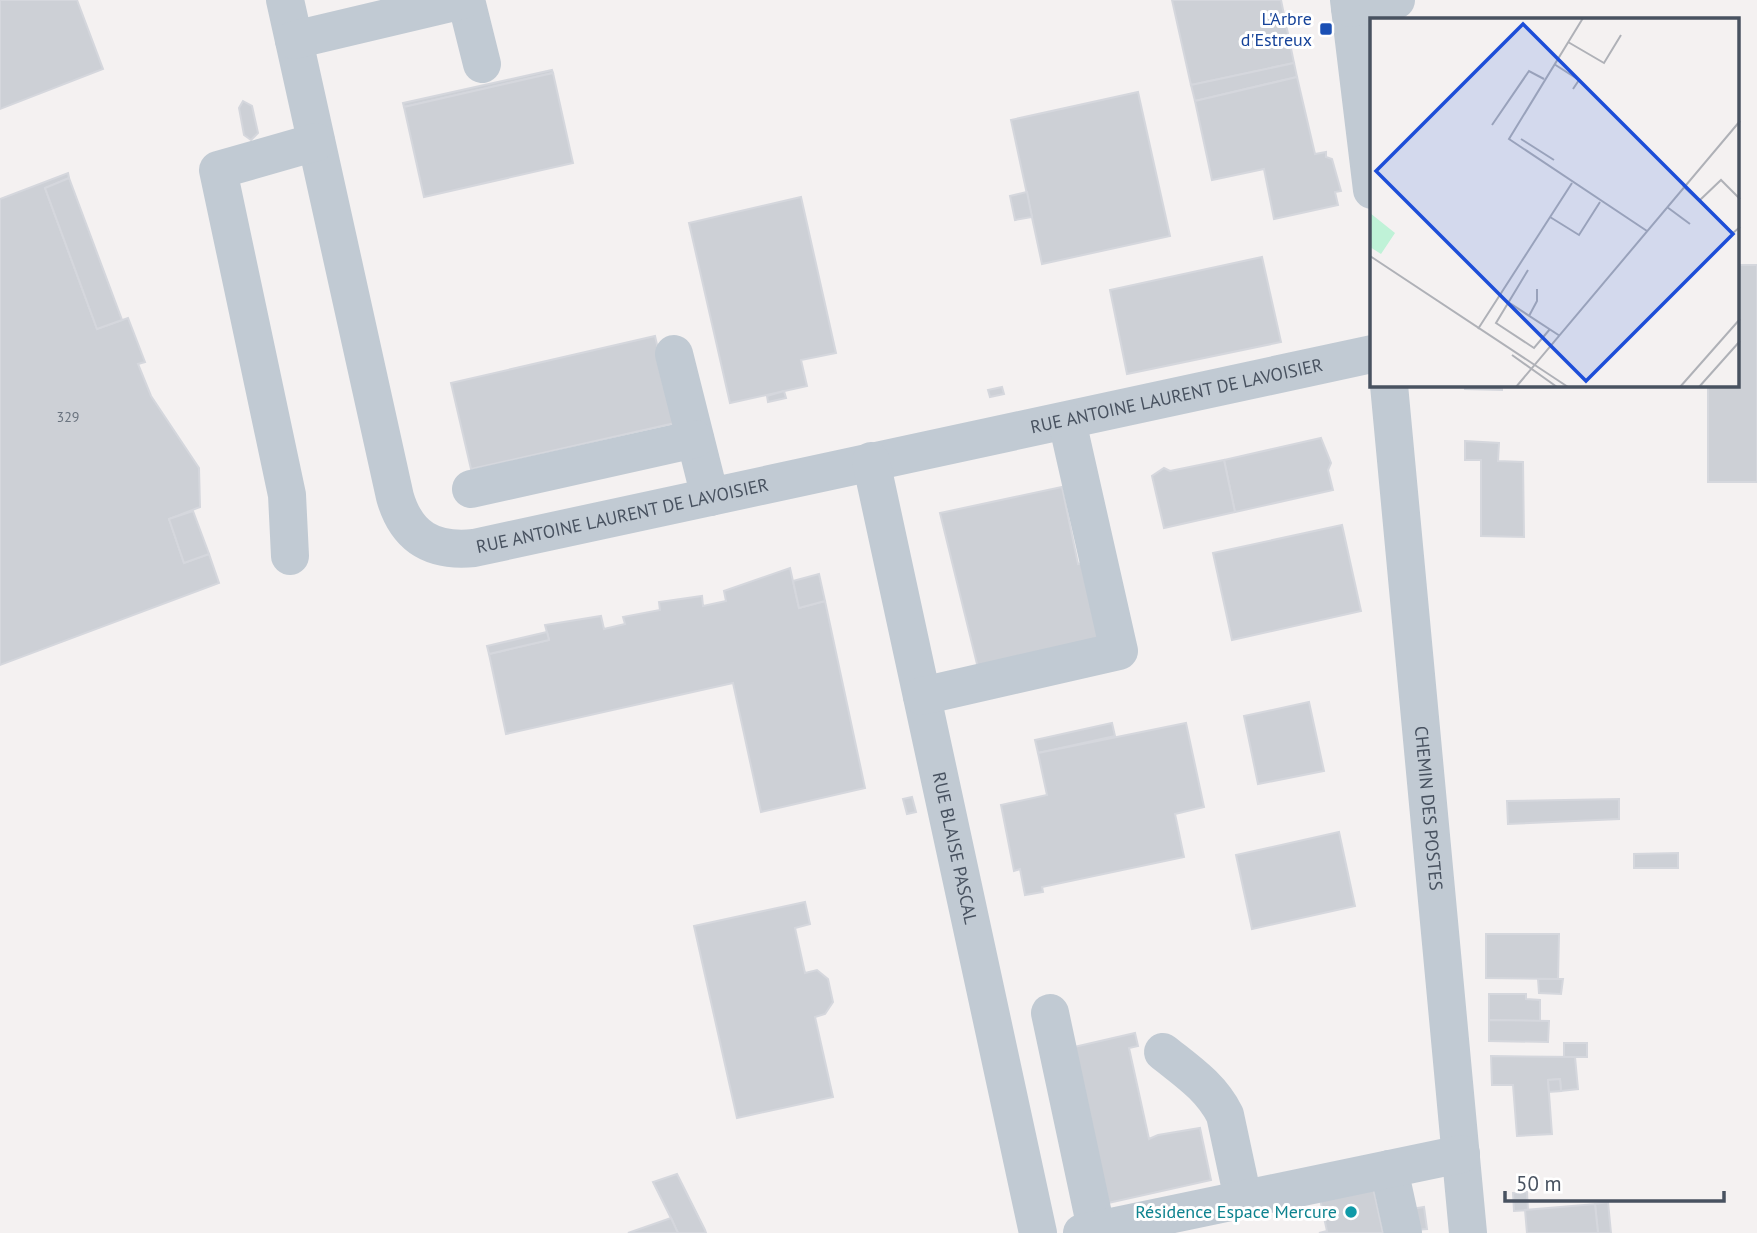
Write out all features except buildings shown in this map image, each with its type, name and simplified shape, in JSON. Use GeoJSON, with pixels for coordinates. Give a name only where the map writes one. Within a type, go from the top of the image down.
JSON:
{"type":"FeatureCollection","features":[{"type":"Feature","properties":{"kind":"street","name":"RUE ANTOINE LAURENT DE LAVOISIER"},"geometry":{"type":"LineString","coordinates":[[285,0],[399,512],[414,534],[436,548],[474,548],[1370,354]]}},
{"type":"Feature","properties":{"kind":"street"},"geometry":{"type":"LineString","coordinates":[[294,40],[464,0],[482,64]]}},
{"type":"Feature","properties":{"kind":"street"},"geometry":{"type":"LineString","coordinates":[[1370,165],[1350,4],[1396,0]]}},
{"type":"Feature","properties":{"kind":"street"},"geometry":{"type":"LineString","coordinates":[[290,556],[287,495],[218,170],[316,142]]}},
{"type":"Feature","properties":{"kind":"street"},"geometry":{"type":"LineString","coordinates":[[674,354],[710,496]]}},
{"type":"Feature","properties":{"kind":"street","name":"CHEMIN DES POSTES"},"geometry":{"type":"LineString","coordinates":[[1389,387],[1468,1233]]}},
{"type":"Feature","properties":{"kind":"street"},"geometry":{"type":"LineString","coordinates":[[922,696],[1119,650],[1067,421]]}},
{"type":"Feature","properties":{"kind":"street"},"geometry":{"type":"LineString","coordinates":[[471,489],[695,439]]}},
{"type":"Feature","properties":{"kind":"street","name":"RUE BLAISE PASCAL"},"geometry":{"type":"LineString","coordinates":[[871,461],[1038,1233]]}},
{"type":"Feature","properties":{"kind":"street"},"geometry":{"type":"LineString","coordinates":[[1050,1013],[1092,1232],[1461,1154]]}},
{"type":"Feature","properties":{"kind":"street"},"geometry":{"type":"LineString","coordinates":[[1163,1052],[1205,1085],[1219,1103],[1243,1199]]}},
{"type":"Feature","properties":{"kind":"street"},"geometry":{"type":"LineString","coordinates":[[1389,1169],[1402,1233]]}},
{"type":"Feature","properties":{"kind":"place","name":"L'Arbre d'Estreux"},"geometry":{"type":"Point","coordinates":[1326,29]}},
{"type":"Feature","properties":{"kind":"place","name":"Résidence Espace Mercure"},"geometry":{"type":"Point","coordinates":[1351,1212]}}]}
